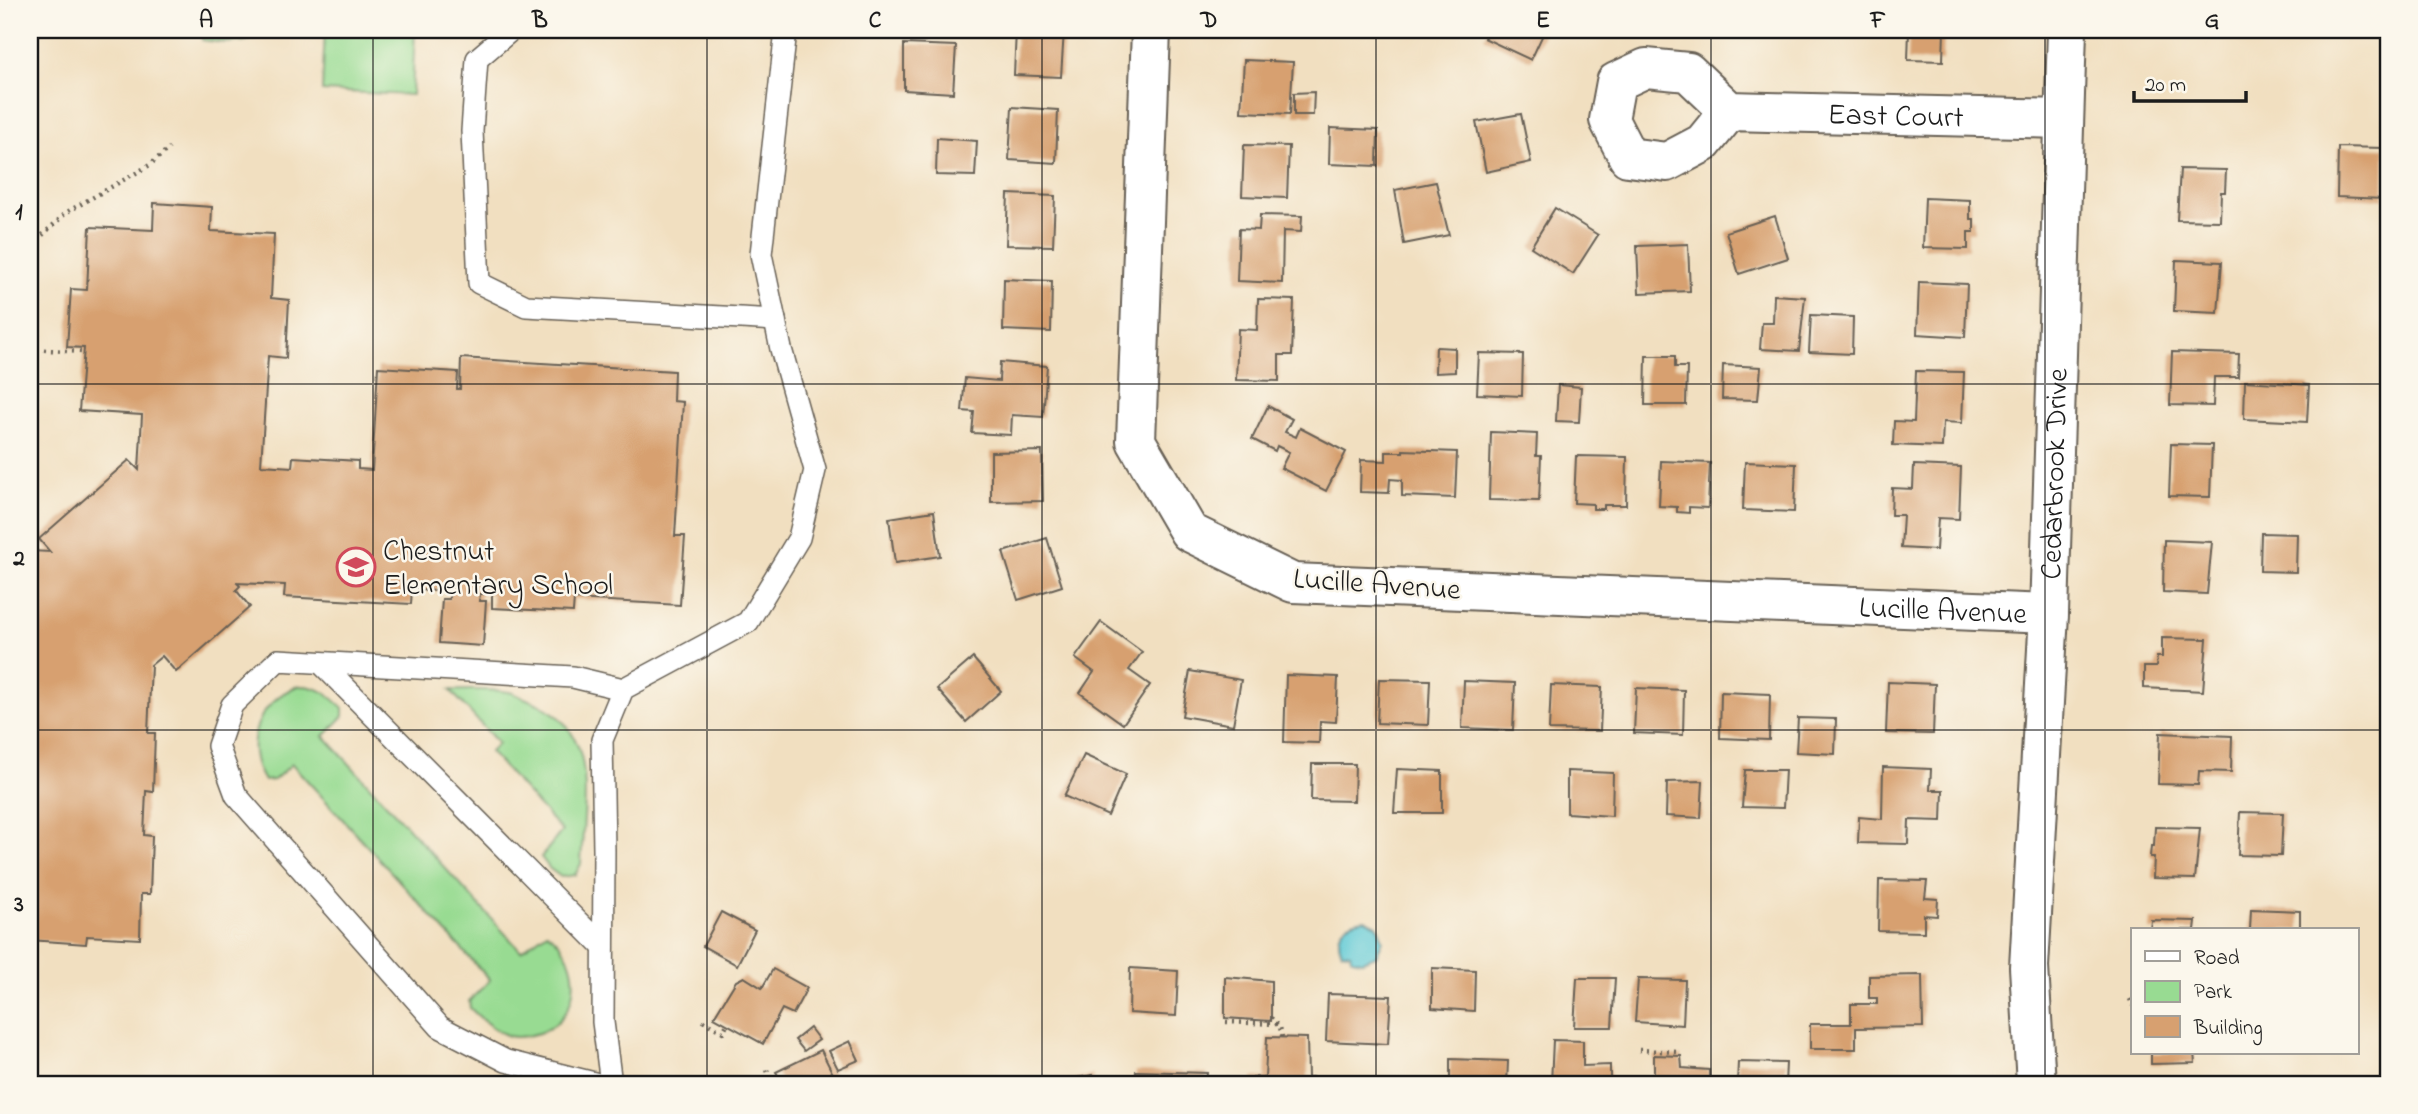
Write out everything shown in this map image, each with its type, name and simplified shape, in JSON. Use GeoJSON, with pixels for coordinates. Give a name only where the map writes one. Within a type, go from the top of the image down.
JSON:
{"type":"FeatureCollection","features":[{"type":"Feature","properties":{"kind":"street","name":"Lucille Avenue"},"geometry":{"type":"LineString","coordinates":[[1151,30],[1136,441],[1189,532],[1293,583],[2049,614]]}},
{"type":"Feature","properties":{"kind":"street","name":"Cedarbrook Drive"},"geometry":{"type":"LineString","coordinates":[[2036,1084],[2029,967],[2049,614],[2067,30]]}},
{"type":"Feature","properties":{"kind":"street","name":"East Court"},"geometry":{"type":"LineString","coordinates":[[1729,111],[2064,119]]}},
{"type":"Feature","properties":{"kind":"lane"},"geometry":{"type":"LineString","coordinates":[[512,30],[477,59],[472,131],[479,283],[526,306],[775,320]]}},
{"type":"Feature","properties":{"kind":"lane"},"geometry":{"type":"LineString","coordinates":[[611,1084],[603,1022],[602,740],[624,689],[748,622],[799,538],[816,470],[775,320],[761,254],[786,30]]}},
{"type":"Feature","properties":{"kind":"lane"},"geometry":{"type":"LineString","coordinates":[[598,1084],[506,1061],[440,1027],[236,795],[218,746],[232,705],[278,660],[573,677],[624,689]]}},
{"type":"Feature","properties":{"kind":"lane"},"geometry":{"type":"LineString","coordinates":[[321,663],[603,947]]}},
{"type":"Feature","properties":{"kind":"path"},"geometry":{"type":"LineString","coordinates":[[30,259],[34,243],[66,212],[150,165],[169,148]]}},
{"type":"Feature","properties":{"kind":"path"},"geometry":{"type":"LineString","coordinates":[[30,349],[83,352]]}},
{"type":"Feature","properties":{"kind":"path"},"geometry":{"type":"LineString","coordinates":[[1271,1018],[1277,1024],[1282,1037]]}},
{"type":"Feature","properties":{"kind":"path"},"geometry":{"type":"LineString","coordinates":[[702,1021],[723,1032],[727,1024]]}},
{"type":"Feature","properties":{"kind":"path"},"geometry":{"type":"LineString","coordinates":[[1226,1022],[1277,1024]]}},
{"type":"Feature","properties":{"kind":"path"},"geometry":{"type":"LineString","coordinates":[[1639,1049],[1677,1052]]}},
{"type":"Feature","properties":{"kind":"path"},"geometry":{"type":"LineString","coordinates":[[767,1070],[773,1084]]}},
{"type":"Feature","properties":{"kind":"green space"},"geometry":{"type":"Polygon","coordinates":[[[202,30],[269,30],[246,41],[229,43],[202,40],[202,30]]]}},
{"type":"Feature","properties":{"kind":"green space"},"geometry":{"type":"Polygon","coordinates":[[[325,30],[415,30],[412,95],[322,91],[325,30]]]}},
{"type":"Feature","properties":{"kind":"green space"},"geometry":{"type":"Polygon","coordinates":[[[298,686],[312,687],[323,692],[343,708],[343,717],[324,736],[521,951],[547,932],[560,944],[569,958],[573,990],[569,1006],[561,1019],[548,1029],[512,1037],[483,1020],[470,1008],[469,1001],[490,980],[292,764],[274,780],[264,781],[254,753],[257,725],[273,702],[298,686]]]}},
{"type":"Feature","properties":{"kind":"green space"},"geometry":{"type":"Polygon","coordinates":[[[450,690],[495,690],[512,693],[556,715],[570,731],[579,750],[584,771],[585,794],[581,864],[575,875],[561,877],[550,869],[541,857],[562,831],[490,752],[498,743],[450,690]]]}},
{"type":"Feature","properties":{"kind":"water"},"geometry":{"type":"Polygon","coordinates":[[[1365,919],[1377,925],[1383,940],[1376,956],[1362,961],[1352,959],[1351,953],[1342,952],[1339,939],[1340,933],[1347,925],[1365,919]]]}},
{"type":"Feature","properties":{"kind":"building"},"geometry":{"type":"Polygon","coordinates":[[[1016,30],[1064,30],[1061,77],[1014,75],[1016,30]]]}},
{"type":"Feature","properties":{"kind":"building"},"geometry":{"type":"Polygon","coordinates":[[[1488,30],[1545,30],[1531,60],[1484,38],[1488,30]]]}},
{"type":"Feature","properties":{"kind":"building"},"geometry":{"type":"Polygon","coordinates":[[[1909,30],[1944,30],[1943,61],[1908,60],[1909,30]]]}},
{"type":"Feature","properties":{"kind":"building"},"geometry":{"type":"Polygon","coordinates":[[[904,44],[956,46],[953,93],[904,90],[904,44]]]}},
{"type":"Feature","properties":{"kind":"building"},"geometry":{"type":"Polygon","coordinates":[[[1244,60],[1293,62],[1290,114],[1241,112],[1244,60]]]}},
{"type":"Feature","properties":{"kind":"building"},"geometry":{"type":"Polygon","coordinates":[[[1314,92],[1313,115],[1294,115],[1294,93],[1314,92]]]}},
{"type":"Feature","properties":{"kind":"building"},"geometry":{"type":"Polygon","coordinates":[[[1012,107],[1058,110],[1056,163],[1009,160],[1012,107]]]}},
{"type":"Feature","properties":{"kind":"building"},"geometry":{"type":"Polygon","coordinates":[[[1521,114],[1531,162],[1486,172],[1476,122],[1521,114]]]}},
{"type":"Feature","properties":{"kind":"building"},"geometry":{"type":"Polygon","coordinates":[[[1330,128],[1378,130],[1377,166],[1329,164],[1330,128]]]}},
{"type":"Feature","properties":{"kind":"building"},"geometry":{"type":"Polygon","coordinates":[[[937,138],[977,141],[975,176],[936,175],[937,138]]]}},
{"type":"Feature","properties":{"kind":"building"},"geometry":{"type":"Polygon","coordinates":[[[1244,145],[1289,146],[1287,198],[1242,196],[1244,145]]]}},
{"type":"Feature","properties":{"kind":"building"},"geometry":{"type":"Polygon","coordinates":[[[2338,147],[2385,148],[2384,199],[2337,197],[2338,147]]]}},
{"type":"Feature","properties":{"kind":"building"},"geometry":{"type":"Polygon","coordinates":[[[2180,169],[2226,170],[2225,192],[2221,192],[2220,221],[2177,220],[2180,169]]]}},
{"type":"Feature","properties":{"kind":"building"},"geometry":{"type":"Polygon","coordinates":[[[1436,182],[1449,235],[1404,244],[1395,190],[1436,182]]]}},
{"type":"Feature","properties":{"kind":"building"},"geometry":{"type":"Polygon","coordinates":[[[1008,194],[1055,196],[1053,246],[1006,245],[1008,194]]]}},
{"type":"Feature","properties":{"kind":"building"},"geometry":{"type":"Polygon","coordinates":[[[1925,198],[1970,200],[1970,219],[1974,219],[1974,232],[1968,232],[1968,249],[1923,248],[1925,198]]]}},
{"type":"Feature","properties":{"kind":"building","name":"Chestnut Elementary School"},"geometry":{"type":"Polygon","coordinates":[[[154,203],[212,207],[211,231],[274,234],[271,298],[289,300],[286,358],[268,356],[261,465],[292,467],[293,457],[358,461],[358,469],[372,470],[378,367],[458,372],[457,389],[460,389],[461,358],[674,371],[673,401],[683,402],[675,536],[685,536],[680,605],[574,599],[573,612],[492,608],[492,594],[480,594],[479,601],[486,601],[483,646],[439,643],[442,599],[449,599],[449,592],[412,589],[411,604],[284,597],[285,585],[237,583],[240,586],[236,590],[250,607],[176,672],[162,656],[151,665],[148,733],[155,733],[153,792],[146,791],[144,835],[152,836],[150,894],[141,894],[140,939],[87,936],[86,944],[30,940],[30,551],[50,552],[39,539],[129,460],[139,470],[142,415],[79,411],[84,348],[67,347],[71,289],[87,290],[90,227],[153,230],[154,203]]]}},
{"type":"Feature","properties":{"kind":"building"},"geometry":{"type":"Polygon","coordinates":[[[1555,208],[1598,235],[1573,274],[1531,247],[1555,208]]]}},
{"type":"Feature","properties":{"kind":"building"},"geometry":{"type":"Polygon","coordinates":[[[1260,215],[1302,216],[1301,232],[1283,231],[1282,283],[1237,281],[1239,229],[1259,230],[1260,215]]]}},
{"type":"Feature","properties":{"kind":"building"},"geometry":{"type":"Polygon","coordinates":[[[1775,216],[1788,258],[1739,274],[1726,232],[1775,216]]]}},
{"type":"Feature","properties":{"kind":"building"},"geometry":{"type":"Polygon","coordinates":[[[1688,244],[1690,291],[1639,293],[1637,246],[1688,244]]]}},
{"type":"Feature","properties":{"kind":"building"},"geometry":{"type":"Polygon","coordinates":[[[2176,260],[2222,262],[2218,313],[2174,311],[2176,260]]]}},
{"type":"Feature","properties":{"kind":"building"},"geometry":{"type":"Polygon","coordinates":[[[1004,279],[1052,281],[1051,332],[1003,330],[1004,279]]]}},
{"type":"Feature","properties":{"kind":"building"},"geometry":{"type":"Polygon","coordinates":[[[1919,282],[1967,284],[1965,337],[1917,334],[1919,282]]]}},
{"type":"Feature","properties":{"kind":"building"},"geometry":{"type":"Polygon","coordinates":[[[1774,295],[1805,297],[1799,351],[1760,349],[1762,323],[1773,323],[1774,295]]]}},
{"type":"Feature","properties":{"kind":"building"},"geometry":{"type":"Polygon","coordinates":[[[1258,299],[1294,300],[1292,355],[1279,355],[1279,381],[1236,380],[1238,329],[1257,330],[1258,299]]]}},
{"type":"Feature","properties":{"kind":"building"},"geometry":{"type":"Polygon","coordinates":[[[1811,315],[1853,317],[1852,354],[1809,352],[1811,315]]]}},
{"type":"Feature","properties":{"kind":"building"},"geometry":{"type":"Polygon","coordinates":[[[1436,347],[1455,348],[1455,372],[1435,373],[1436,347]]]}},
{"type":"Feature","properties":{"kind":"building"},"geometry":{"type":"Polygon","coordinates":[[[2172,352],[2239,354],[2238,377],[2214,377],[2213,406],[2170,405],[2172,352]]]}},
{"type":"Feature","properties":{"kind":"building"},"geometry":{"type":"Polygon","coordinates":[[[1479,353],[1523,354],[1522,396],[1477,394],[1479,353]]]}},
{"type":"Feature","properties":{"kind":"building"},"geometry":{"type":"Polygon","coordinates":[[[1646,356],[1675,356],[1675,367],[1687,367],[1686,405],[1645,405],[1646,356]]]}},
{"type":"Feature","properties":{"kind":"building"},"geometry":{"type":"Polygon","coordinates":[[[1000,362],[1047,366],[1043,417],[1012,415],[1011,435],[972,433],[974,412],[962,411],[965,378],[999,381],[1000,362]]]}},
{"type":"Feature","properties":{"kind":"building"},"geometry":{"type":"Polygon","coordinates":[[[1723,365],[1761,367],[1758,400],[1722,399],[1723,365]]]}},
{"type":"Feature","properties":{"kind":"building"},"geometry":{"type":"Polygon","coordinates":[[[1916,371],[1964,372],[1962,423],[1943,422],[1942,447],[1893,445],[1894,421],[1914,422],[1916,371]]]}},
{"type":"Feature","properties":{"kind":"building"},"geometry":{"type":"Polygon","coordinates":[[[2245,381],[2309,385],[2307,422],[2244,419],[2245,381]]]}},
{"type":"Feature","properties":{"kind":"building"},"geometry":{"type":"Polygon","coordinates":[[[1558,385],[1581,387],[1579,422],[1556,421],[1558,385]]]}},
{"type":"Feature","properties":{"kind":"building"},"geometry":{"type":"Polygon","coordinates":[[[1268,406],[1292,419],[1285,432],[1296,437],[1300,428],[1346,452],[1326,491],[1281,468],[1289,452],[1277,446],[1275,451],[1252,439],[1268,406]]]}},
{"type":"Feature","properties":{"kind":"building"},"geometry":{"type":"Polygon","coordinates":[[[1491,432],[1537,434],[1536,456],[1541,456],[1539,501],[1489,500],[1491,432]]]}},
{"type":"Feature","properties":{"kind":"building"},"geometry":{"type":"Polygon","coordinates":[[[2171,444],[2212,445],[2210,497],[2169,496],[2171,444]]]}},
{"type":"Feature","properties":{"kind":"building"},"geometry":{"type":"Polygon","coordinates":[[[1042,451],[1043,501],[991,502],[991,452],[1042,451]]]}},
{"type":"Feature","properties":{"kind":"building"},"geometry":{"type":"Polygon","coordinates":[[[1386,452],[1457,452],[1455,498],[1402,496],[1402,480],[1390,479],[1389,493],[1360,492],[1361,460],[1386,461],[1386,452]]]}},
{"type":"Feature","properties":{"kind":"building"},"geometry":{"type":"Polygon","coordinates":[[[1576,456],[1627,457],[1626,505],[1604,505],[1604,509],[1593,509],[1593,504],[1574,503],[1576,456]]]}},
{"type":"Feature","properties":{"kind":"building"},"geometry":{"type":"Polygon","coordinates":[[[1661,461],[1710,463],[1708,508],[1689,507],[1689,513],[1677,512],[1677,507],[1659,506],[1661,461]]]}},
{"type":"Feature","properties":{"kind":"building"},"geometry":{"type":"Polygon","coordinates":[[[1745,462],[1796,464],[1794,512],[1743,510],[1745,462]]]}},
{"type":"Feature","properties":{"kind":"building"},"geometry":{"type":"Polygon","coordinates":[[[1914,465],[1961,467],[1959,519],[1938,518],[1936,550],[1901,548],[1903,515],[1891,515],[1892,488],[1913,489],[1914,465]]]}},
{"type":"Feature","properties":{"kind":"building"},"geometry":{"type":"Polygon","coordinates":[[[934,511],[940,556],[895,563],[889,518],[934,511]]]}},
{"type":"Feature","properties":{"kind":"building"},"geometry":{"type":"Polygon","coordinates":[[[2261,533],[2297,534],[2296,572],[2260,571],[2261,533]]]}},
{"type":"Feature","properties":{"kind":"building"},"geometry":{"type":"Polygon","coordinates":[[[1047,538],[1062,586],[1018,600],[1003,552],[1047,538]]]}},
{"type":"Feature","properties":{"kind":"building"},"geometry":{"type":"Polygon","coordinates":[[[2164,540],[2212,542],[2207,594],[2163,592],[2164,540]]]}},
{"type":"Feature","properties":{"kind":"building"},"geometry":{"type":"Polygon","coordinates":[[[1101,622],[1142,652],[1129,670],[1150,685],[1123,724],[1080,693],[1094,672],[1075,658],[1101,622]]]}},
{"type":"Feature","properties":{"kind":"building"},"geometry":{"type":"Polygon","coordinates":[[[2162,638],[2207,639],[2203,691],[2144,688],[2144,667],[2156,667],[2157,657],[2162,657],[2162,638]]]}},
{"type":"Feature","properties":{"kind":"building"},"geometry":{"type":"Polygon","coordinates":[[[973,658],[1001,691],[966,722],[937,689],[973,658]]]}},
{"type":"Feature","properties":{"kind":"building"},"geometry":{"type":"Polygon","coordinates":[[[1190,671],[1241,680],[1233,725],[1182,716],[1190,671]]]}},
{"type":"Feature","properties":{"kind":"building"},"geometry":{"type":"Polygon","coordinates":[[[1286,675],[1338,677],[1336,722],[1320,721],[1319,743],[1284,742],[1286,675]]]}},
{"type":"Feature","properties":{"kind":"building"},"geometry":{"type":"Polygon","coordinates":[[[1379,679],[1430,680],[1428,725],[1377,723],[1379,679]]]}},
{"type":"Feature","properties":{"kind":"building"},"geometry":{"type":"Polygon","coordinates":[[[1464,681],[1515,683],[1513,730],[1462,728],[1464,681]]]}},
{"type":"Feature","properties":{"kind":"building"},"geometry":{"type":"Polygon","coordinates":[[[1888,682],[1935,684],[1933,734],[1886,733],[1888,682]]]}},
{"type":"Feature","properties":{"kind":"building"},"geometry":{"type":"Polygon","coordinates":[[[1551,685],[1602,687],[1600,731],[1549,730],[1551,685]]]}},
{"type":"Feature","properties":{"kind":"building"},"geometry":{"type":"Polygon","coordinates":[[[1636,688],[1684,690],[1683,735],[1634,733],[1636,688]]]}},
{"type":"Feature","properties":{"kind":"building"},"geometry":{"type":"Polygon","coordinates":[[[1721,692],[1770,694],[1769,740],[1720,738],[1721,692]]]}},
{"type":"Feature","properties":{"kind":"building"},"geometry":{"type":"Polygon","coordinates":[[[1798,718],[1836,719],[1835,754],[1796,752],[1798,718]]]}},
{"type":"Feature","properties":{"kind":"building"},"geometry":{"type":"Polygon","coordinates":[[[2160,733],[2232,736],[2231,772],[2199,771],[2198,785],[2158,784],[2160,733]]]}},
{"type":"Feature","properties":{"kind":"building"},"geometry":{"type":"Polygon","coordinates":[[[1084,755],[1126,774],[1108,816],[1064,796],[1084,755]]]}},
{"type":"Feature","properties":{"kind":"building"},"geometry":{"type":"Polygon","coordinates":[[[1312,764],[1355,764],[1354,801],[1311,800],[1312,764]]]}},
{"type":"Feature","properties":{"kind":"building"},"geometry":{"type":"Polygon","coordinates":[[[1883,767],[1931,769],[1930,790],[1943,790],[1942,821],[1909,820],[1908,844],[1858,843],[1859,817],[1882,819],[1883,767]]]}},
{"type":"Feature","properties":{"kind":"building"},"geometry":{"type":"Polygon","coordinates":[[[1397,769],[1442,771],[1442,813],[1394,813],[1397,769]]]}},
{"type":"Feature","properties":{"kind":"building"},"geometry":{"type":"Polygon","coordinates":[[[1745,770],[1785,770],[1783,808],[1742,807],[1745,770]]]}},
{"type":"Feature","properties":{"kind":"building"},"geometry":{"type":"Polygon","coordinates":[[[1567,771],[1613,773],[1612,816],[1567,813],[1567,771]]]}},
{"type":"Feature","properties":{"kind":"building"},"geometry":{"type":"Polygon","coordinates":[[[1703,781],[1701,818],[1666,816],[1667,782],[1703,781]]]}},
{"type":"Feature","properties":{"kind":"building"},"geometry":{"type":"Polygon","coordinates":[[[2240,812],[2283,813],[2281,856],[2238,855],[2240,812]]]}},
{"type":"Feature","properties":{"kind":"building"},"geometry":{"type":"Polygon","coordinates":[[[2155,827],[2200,828],[2195,879],[2153,878],[2154,857],[2150,857],[2151,846],[2154,846],[2155,827]]]}},
{"type":"Feature","properties":{"kind":"building"},"geometry":{"type":"Polygon","coordinates":[[[1879,880],[1927,881],[1925,898],[1938,899],[1937,916],[1924,915],[1924,932],[1878,931],[1879,880]]]}},
{"type":"Feature","properties":{"kind":"building"},"geometry":{"type":"Polygon","coordinates":[[[2251,909],[2300,911],[2300,928],[2250,928],[2251,909]]]}},
{"type":"Feature","properties":{"kind":"building"},"geometry":{"type":"Polygon","coordinates":[[[721,912],[755,930],[737,965],[703,946],[721,912]]]}},
{"type":"Feature","properties":{"kind":"building"},"geometry":{"type":"Polygon","coordinates":[[[2151,920],[2196,921],[2195,928],[2150,928],[2151,920]]]}},
{"type":"Feature","properties":{"kind":"building"},"geometry":{"type":"Polygon","coordinates":[[[1130,968],[1178,971],[1176,1016],[1129,1013],[1130,968]]]}},
{"type":"Feature","properties":{"kind":"building"},"geometry":{"type":"Polygon","coordinates":[[[1432,968],[1475,970],[1474,1011],[1432,1008],[1432,968]]]}},
{"type":"Feature","properties":{"kind":"building"},"geometry":{"type":"Polygon","coordinates":[[[773,969],[807,988],[793,1014],[782,1009],[763,1044],[714,1017],[736,981],[744,977],[762,988],[773,969]]]}},
{"type":"Feature","properties":{"kind":"building"},"geometry":{"type":"Polygon","coordinates":[[[1922,975],[1923,1027],[1856,1028],[1856,1049],[1810,1049],[1810,1024],[1851,1024],[1851,1004],[1877,1004],[1877,998],[1869,998],[1869,976],[1922,975]]]}},
{"type":"Feature","properties":{"kind":"building"},"geometry":{"type":"Polygon","coordinates":[[[1225,977],[1271,981],[1271,1021],[1225,1018],[1225,977]]]}},
{"type":"Feature","properties":{"kind":"building"},"geometry":{"type":"Polygon","coordinates":[[[1577,978],[1615,978],[1612,1027],[1574,1027],[1577,978]]]}},
{"type":"Feature","properties":{"kind":"building"},"geometry":{"type":"Polygon","coordinates":[[[1638,979],[1685,980],[1683,1025],[1635,1022],[1638,979]]]}},
{"type":"Feature","properties":{"kind":"building"},"geometry":{"type":"Polygon","coordinates":[[[1328,994],[1391,996],[1388,1044],[1326,1041],[1328,994]]]}},
{"type":"Feature","properties":{"kind":"building"},"geometry":{"type":"Polygon","coordinates":[[[810,1028],[819,1040],[804,1051],[795,1040],[810,1028]]]}},
{"type":"Feature","properties":{"kind":"building"},"geometry":{"type":"Polygon","coordinates":[[[1267,1037],[1307,1038],[1308,1077],[1312,1077],[1312,1084],[1253,1084],[1253,1077],[1265,1078],[1267,1037]]]}},
{"type":"Feature","properties":{"kind":"building"},"geometry":{"type":"Polygon","coordinates":[[[1553,1040],[1583,1041],[1583,1066],[1610,1065],[1610,1084],[1551,1084],[1553,1040]]]}},
{"type":"Feature","properties":{"kind":"building"},"geometry":{"type":"Polygon","coordinates":[[[850,1041],[859,1060],[838,1069],[829,1051],[850,1041]]]}},
{"type":"Feature","properties":{"kind":"building"},"geometry":{"type":"Polygon","coordinates":[[[821,1050],[838,1084],[783,1084],[776,1072],[821,1050]]]}},
{"type":"Feature","properties":{"kind":"building"},"geometry":{"type":"Polygon","coordinates":[[[2151,1054],[2194,1054],[2195,1063],[2151,1064],[2151,1054]]]}},
{"type":"Feature","properties":{"kind":"building"},"geometry":{"type":"Polygon","coordinates":[[[1654,1055],[1681,1056],[1682,1068],[1709,1070],[1709,1084],[1640,1084],[1640,1077],[1654,1077],[1654,1055]]]}},
{"type":"Feature","properties":{"kind":"building"},"geometry":{"type":"Polygon","coordinates":[[[1450,1059],[1508,1061],[1507,1084],[1450,1084],[1450,1059]]]}},
{"type":"Feature","properties":{"kind":"building"},"geometry":{"type":"Polygon","coordinates":[[[1738,1062],[1786,1063],[1785,1084],[1737,1084],[1738,1062]]]}},
{"type":"Feature","properties":{"kind":"building"},"geometry":{"type":"Polygon","coordinates":[[[1136,1071],[1207,1073],[1206,1084],[1135,1084],[1136,1071]]]}},
{"type":"Feature","properties":{"kind":"building"},"geometry":{"type":"Polygon","coordinates":[[[1093,1075],[1094,1084],[1051,1084],[1051,1083],[1093,1075]]]}},
{"type":"Feature","properties":{"kind":"building"},"geometry":{"type":"Polygon","coordinates":[[[1410,1082],[1410,1084],[1338,1084],[1410,1082]]]}},
{"type":"Feature","properties":{"kind":"place","name":"Chestnut Elementary School"},"geometry":{"type":"Point","coordinates":[356,567]}}]}
